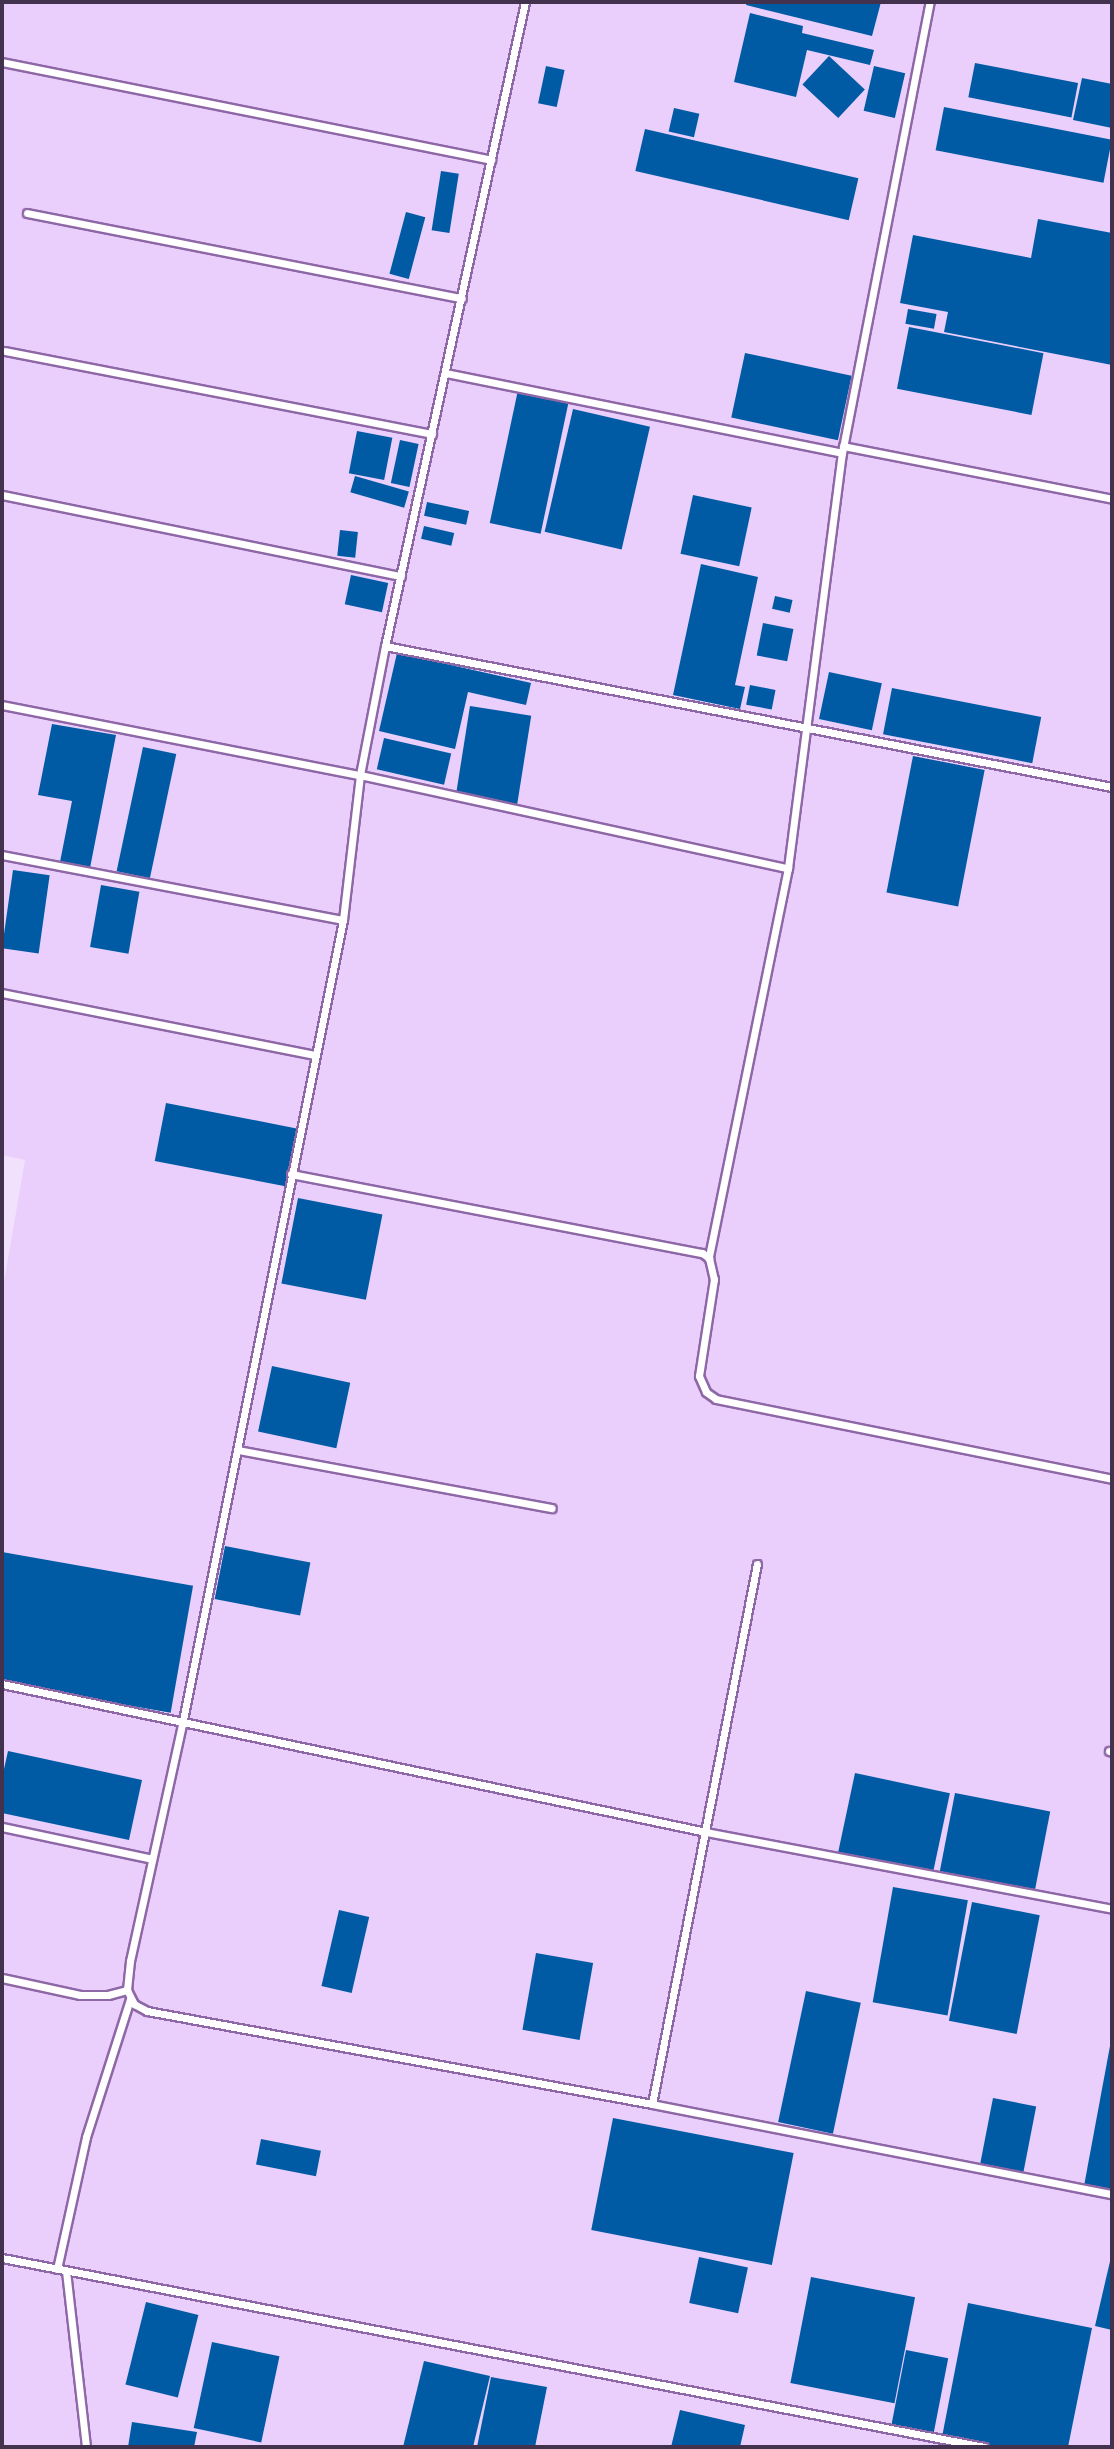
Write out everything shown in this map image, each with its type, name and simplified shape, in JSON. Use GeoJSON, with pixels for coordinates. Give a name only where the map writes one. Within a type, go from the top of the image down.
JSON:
{"type":"FeatureCollection","features":[{"type":"Feature","properties":{"kind":"lane"},"geometry":{"type":"LineString","coordinates":[[57,2269],[86,2137],[130,1999],[127,1990],[130,1961],[183,1720],[343,920],[360,775],[385,646],[525,2]]}},
{"type":"Feature","properties":{"kind":"lane"},"geometry":{"type":"LineString","coordinates":[[930,2],[842,449],[809,727],[788,868],[709,1258],[714,1279],[699,1376],[706,1392],[716,1399],[1112,1479]]}},
{"type":"Feature","properties":{"kind":"lane"},"geometry":{"type":"LineString","coordinates":[[2,62],[491,160]]}},
{"type":"Feature","properties":{"kind":"lane"},"geometry":{"type":"LineString","coordinates":[[27,212],[462,298]]}},
{"type":"Feature","properties":{"kind":"lane"},"geometry":{"type":"LineString","coordinates":[[5,351],[432,434]]}},
{"type":"Feature","properties":{"kind":"lane"},"geometry":{"type":"LineString","coordinates":[[446,373],[1112,499]]}},
{"type":"Feature","properties":{"kind":"lane"},"geometry":{"type":"LineString","coordinates":[[2,495],[401,576]]}},
{"type":"Feature","properties":{"kind":"lane"},"geometry":{"type":"LineString","coordinates":[[385,646],[1112,787]]}},
{"type":"Feature","properties":{"kind":"lane"},"geometry":{"type":"LineString","coordinates":[[2,705],[360,775],[788,868]]}},
{"type":"Feature","properties":{"kind":"lane"},"geometry":{"type":"LineString","coordinates":[[2,855],[343,920]]}},
{"type":"Feature","properties":{"kind":"lane"},"geometry":{"type":"LineString","coordinates":[[2,993],[314,1055]]}},
{"type":"Feature","properties":{"kind":"lane"},"geometry":{"type":"LineString","coordinates":[[291,1174],[690,1249],[709,1258]]}},
{"type":"Feature","properties":{"kind":"lane"},"geometry":{"type":"LineString","coordinates":[[238,1450],[552,1507]]}},
{"type":"Feature","properties":{"kind":"lane"},"geometry":{"type":"LineString","coordinates":[[652,2104],[757,1564]]}},
{"type":"Feature","properties":{"kind":"lane"},"geometry":{"type":"LineString","coordinates":[[2,1684],[706,1832],[1112,1909]]}},
{"type":"Feature","properties":{"kind":"lane"},"geometry":{"type":"LineString","coordinates":[[2,1827],[152,1859]]}},
{"type":"Feature","properties":{"kind":"lane"},"geometry":{"type":"LineString","coordinates":[[2,1978],[80,1995],[108,1995],[127,1990]]}},
{"type":"Feature","properties":{"kind":"lane"},"geometry":{"type":"LineString","coordinates":[[130,1999],[147,2011],[652,2104],[1112,2194]]}},
{"type":"Feature","properties":{"kind":"lane"},"geometry":{"type":"LineString","coordinates":[[2,2258],[984,2447]]}},
{"type":"Feature","properties":{"kind":"lane"},"geometry":{"type":"LineString","coordinates":[[66,2271],[86,2447]]}},
{"type":"Feature","properties":{"kind":"shaded area"},"geometry":{"type":"Polygon","coordinates":[[[2,2],[1112,2],[1112,2447],[2,2447],[2,1294],[25,1160],[2,1155],[2,2]]]}},
{"type":"Feature","properties":{"kind":"building"},"geometry":{"type":"Polygon","coordinates":[[[747,2],[881,2],[872,36],[746,5],[747,2]]]}},
{"type":"Feature","properties":{"kind":"building"},"geometry":{"type":"Polygon","coordinates":[[[750,13],[803,26],[802,33],[874,50],[870,65],[807,50],[796,97],[734,82],[750,13]]]}},
{"type":"Feature","properties":{"kind":"building"},"geometry":{"type":"Polygon","coordinates":[[[829,56],[865,89],[838,118],[802,85],[829,56]]]}},
{"type":"Feature","properties":{"kind":"building"},"geometry":{"type":"Polygon","coordinates":[[[975,63],[1078,83],[1071,117],[968,97],[975,63]]]}},
{"type":"Feature","properties":{"kind":"building"},"geometry":{"type":"Polygon","coordinates":[[[546,66],[565,70],[557,107],[538,103],[546,66]]]}},
{"type":"Feature","properties":{"kind":"building"},"geometry":{"type":"Polygon","coordinates":[[[874,66],[905,73],[895,118],[864,111],[874,66]]]}},
{"type":"Feature","properties":{"kind":"building"},"geometry":{"type":"Polygon","coordinates":[[[1082,78],[1112,84],[1112,128],[1073,120],[1082,78]]]}},
{"type":"Feature","properties":{"kind":"building"},"geometry":{"type":"Polygon","coordinates":[[[944,107],[1112,140],[1103,183],[936,150],[944,107]]]}},
{"type":"Feature","properties":{"kind":"building"},"geometry":{"type":"Polygon","coordinates":[[[674,108],[699,114],[694,137],[669,131],[674,108]]]}},
{"type":"Feature","properties":{"kind":"building"},"geometry":{"type":"Polygon","coordinates":[[[645,129],[858,178],[849,220],[635,171],[645,129]]]}},
{"type":"Feature","properties":{"kind":"building"},"geometry":{"type":"Polygon","coordinates":[[[441,171],[459,174],[449,233],[432,230],[441,171]]]}},
{"type":"Feature","properties":{"kind":"building"},"geometry":{"type":"Polygon","coordinates":[[[406,212],[425,217],[409,279],[389,274],[406,212]]]}},
{"type":"Feature","properties":{"kind":"building"},"geometry":{"type":"Polygon","coordinates":[[[1038,219],[1112,233],[1112,365],[944,332],[948,312],[900,303],[913,235],[1031,258],[1038,219]]]}},
{"type":"Feature","properties":{"kind":"building"},"geometry":{"type":"Polygon","coordinates":[[[908,309],[937,314],[934,329],[905,324],[908,309]]]}},
{"type":"Feature","properties":{"kind":"building"},"geometry":{"type":"Polygon","coordinates":[[[909,327],[1043,353],[1031,415],[897,389],[909,327]]]}},
{"type":"Feature","properties":{"kind":"building"},"geometry":{"type":"Polygon","coordinates":[[[745,353],[852,376],[838,440],[731,418],[745,353]]]}},
{"type":"Feature","properties":{"kind":"building"},"geometry":{"type":"Polygon","coordinates":[[[518,390],[569,401],[541,534],[490,523],[518,390]]]}},
{"type":"Feature","properties":{"kind":"building"},"geometry":{"type":"Polygon","coordinates":[[[573,409],[650,427],[622,550],[545,532],[573,409]]]}},
{"type":"Feature","properties":{"kind":"building"},"geometry":{"type":"Polygon","coordinates":[[[357,431],[392,438],[384,480],[349,473],[357,431]]]}},
{"type":"Feature","properties":{"kind":"building"},"geometry":{"type":"Polygon","coordinates":[[[400,440],[419,444],[409,487],[391,483],[400,440]]]}},
{"type":"Feature","properties":{"kind":"building"},"geometry":{"type":"Polygon","coordinates":[[[355,476],[409,491],[404,508],[350,492],[355,476]]]}},
{"type":"Feature","properties":{"kind":"building"},"geometry":{"type":"Polygon","coordinates":[[[693,495],[752,507],[739,566],[681,554],[693,495]]]}},
{"type":"Feature","properties":{"kind":"building"},"geometry":{"type":"Polygon","coordinates":[[[427,502],[469,511],[466,525],[424,516],[427,502]]]}},
{"type":"Feature","properties":{"kind":"building"},"geometry":{"type":"Polygon","coordinates":[[[424,526],[454,533],[451,546],[421,539],[424,526]]]}},
{"type":"Feature","properties":{"kind":"building"},"geometry":{"type":"Polygon","coordinates":[[[340,530],[358,532],[355,558],[337,556],[340,530]]]}},
{"type":"Feature","properties":{"kind":"building"},"geometry":{"type":"Polygon","coordinates":[[[701,564],[758,577],[735,685],[745,687],[740,709],[673,695],[701,564]]]}},
{"type":"Feature","properties":{"kind":"building"},"geometry":{"type":"Polygon","coordinates":[[[351,575],[388,583],[382,612],[345,604],[351,575]]]}},
{"type":"Feature","properties":{"kind":"building"},"geometry":{"type":"Polygon","coordinates":[[[775,596],[793,600],[790,613],[772,609],[775,596]]]}},
{"type":"Feature","properties":{"kind":"building"},"geometry":{"type":"Polygon","coordinates":[[[763,623],[793,629],[787,661],[757,655],[763,623]]]}},
{"type":"Feature","properties":{"kind":"building"},"geometry":{"type":"Polygon","coordinates":[[[397,653],[531,683],[526,705],[468,692],[455,749],[379,731],[397,653]]]}},
{"type":"Feature","properties":{"kind":"building"},"geometry":{"type":"Polygon","coordinates":[[[829,672],[882,683],[872,730],[819,719],[829,672]]]}},
{"type":"Feature","properties":{"kind":"building"},"geometry":{"type":"Polygon","coordinates":[[[750,685],[776,690],[772,710],[746,705],[750,685]]]}},
{"type":"Feature","properties":{"kind":"building"},"geometry":{"type":"Polygon","coordinates":[[[892,688],[1041,717],[1032,763],[883,734],[892,688]]]}},
{"type":"Feature","properties":{"kind":"building"},"geometry":{"type":"Polygon","coordinates":[[[470,706],[531,716],[517,805],[456,795],[470,706]]]}},
{"type":"Feature","properties":{"kind":"building"},"geometry":{"type":"Polygon","coordinates":[[[52,724],[116,735],[90,868],[60,862],[72,801],[38,795],[52,724]]]}},
{"type":"Feature","properties":{"kind":"building"},"geometry":{"type":"Polygon","coordinates":[[[384,738],[451,754],[444,785],[377,769],[384,738]]]}},
{"type":"Feature","properties":{"kind":"building"},"geometry":{"type":"Polygon","coordinates":[[[143,747],[176,754],[150,878],[117,871],[143,747]]]}},
{"type":"Feature","properties":{"kind":"building"},"geometry":{"type":"Polygon","coordinates":[[[913,756],[985,770],[958,906],[886,892],[913,756]]]}},
{"type":"Feature","properties":{"kind":"building"},"geometry":{"type":"Polygon","coordinates":[[[13,870],[50,875],[39,953],[2,948],[13,870]]]}},
{"type":"Feature","properties":{"kind":"building"},"geometry":{"type":"Polygon","coordinates":[[[101,885],[139,892],[128,954],[90,947],[101,885]]]}},
{"type":"Feature","properties":{"kind":"building"},"geometry":{"type":"Polygon","coordinates":[[[166,1103],[297,1128],[285,1186],[155,1161],[166,1103]]]}},
{"type":"Feature","properties":{"kind":"building"},"geometry":{"type":"Polygon","coordinates":[[[298,1198],[382,1214],[366,1300],[281,1283],[298,1198]]]}},
{"type":"Feature","properties":{"kind":"building"},"geometry":{"type":"Polygon","coordinates":[[[272,1366],[350,1383],[336,1448],[258,1432],[272,1366]]]}},
{"type":"Feature","properties":{"kind":"building"},"geometry":{"type":"Polygon","coordinates":[[[225,1546],[310,1563],[300,1616],[215,1599],[225,1546]]]}},
{"type":"Feature","properties":{"kind":"building"},"geometry":{"type":"Polygon","coordinates":[[[2,1552],[193,1586],[171,1713],[2,1683],[2,1552]]]}},
{"type":"Feature","properties":{"kind":"building"},"geometry":{"type":"Polygon","coordinates":[[[8,1751],[142,1780],[129,1840],[2,1813],[2,1778],[8,1751]]]}},
{"type":"Feature","properties":{"kind":"building"},"geometry":{"type":"Polygon","coordinates":[[[855,1773],[950,1793],[932,1875],[838,1855],[855,1773]]]}},
{"type":"Feature","properties":{"kind":"building"},"geometry":{"type":"Polygon","coordinates":[[[955,1793],[1050,1812],[1034,1893],[939,1874],[955,1793]]]}},
{"type":"Feature","properties":{"kind":"building"},"geometry":{"type":"Polygon","coordinates":[[[893,1887],[968,1900],[948,2015],[873,2002],[893,1887]]]}},
{"type":"Feature","properties":{"kind":"building"},"geometry":{"type":"Polygon","coordinates":[[[972,1902],[1040,1915],[1017,2034],[949,2021],[972,1902]]]}},
{"type":"Feature","properties":{"kind":"building"},"geometry":{"type":"Polygon","coordinates":[[[339,1910],[369,1917],[352,1993],[321,1986],[339,1910]]]}},
{"type":"Feature","properties":{"kind":"building"},"geometry":{"type":"Polygon","coordinates":[[[536,1953],[593,1963],[580,2040],[522,2030],[536,1953]]]}},
{"type":"Feature","properties":{"kind":"building"},"geometry":{"type":"Polygon","coordinates":[[[806,1991],[861,2003],[833,2134],[778,2122],[806,1991]]]}},
{"type":"Feature","properties":{"kind":"building"},"geometry":{"type":"Polygon","coordinates":[[[1110,2046],[1112,2047],[1112,2191],[1084,2186],[1110,2046]]]}},
{"type":"Feature","properties":{"kind":"building"},"geometry":{"type":"Polygon","coordinates":[[[993,2098],[1036,2106],[1022,2180],[979,2172],[993,2098]]]}},
{"type":"Feature","properties":{"kind":"building"},"geometry":{"type":"Polygon","coordinates":[[[613,2118],[794,2153],[772,2265],[591,2230],[613,2118]]]}},
{"type":"Feature","properties":{"kind":"building"},"geometry":{"type":"Polygon","coordinates":[[[261,2139],[321,2151],[316,2176],[256,2165],[261,2139]]]}},
{"type":"Feature","properties":{"kind":"building"},"geometry":{"type":"Polygon","coordinates":[[[699,2257],[748,2267],[738,2313],[689,2303],[699,2257]]]}},
{"type":"Feature","properties":{"kind":"building"},"geometry":{"type":"Polygon","coordinates":[[[1112,2257],[1112,2330],[1095,2326],[1112,2257]]]}},
{"type":"Feature","properties":{"kind":"building"},"geometry":{"type":"Polygon","coordinates":[[[811,2277],[915,2297],[894,2403],[790,2383],[811,2277]]]}},
{"type":"Feature","properties":{"kind":"building"},"geometry":{"type":"Polygon","coordinates":[[[146,2302],[198,2315],[178,2398],[125,2384],[146,2302]]]}},
{"type":"Feature","properties":{"kind":"building"},"geometry":{"type":"Polygon","coordinates":[[[968,2303],[1092,2328],[1068,2447],[994,2447],[942,2437],[968,2303]]]}},
{"type":"Feature","properties":{"kind":"building"},"geometry":{"type":"Polygon","coordinates":[[[212,2342],[279,2356],[261,2442],[194,2428],[212,2342]]]}},
{"type":"Feature","properties":{"kind":"building"},"geometry":{"type":"Polygon","coordinates":[[[906,2350],[948,2358],[933,2437],[891,2429],[906,2350]]]}},
{"type":"Feature","properties":{"kind":"building"},"geometry":{"type":"Polygon","coordinates":[[[424,2361],[490,2376],[473,2447],[403,2447],[424,2361]]]}},
{"type":"Feature","properties":{"kind":"building"},"geometry":{"type":"Polygon","coordinates":[[[491,2377],[547,2387],[535,2447],[477,2447],[491,2377]]]}},
{"type":"Feature","properties":{"kind":"building"},"geometry":{"type":"Polygon","coordinates":[[[680,2410],[745,2425],[740,2447],[671,2447],[680,2410]]]}},
{"type":"Feature","properties":{"kind":"building"},"geometry":{"type":"Polygon","coordinates":[[[132,2422],[197,2432],[194,2447],[128,2447],[132,2422]]]}}]}
